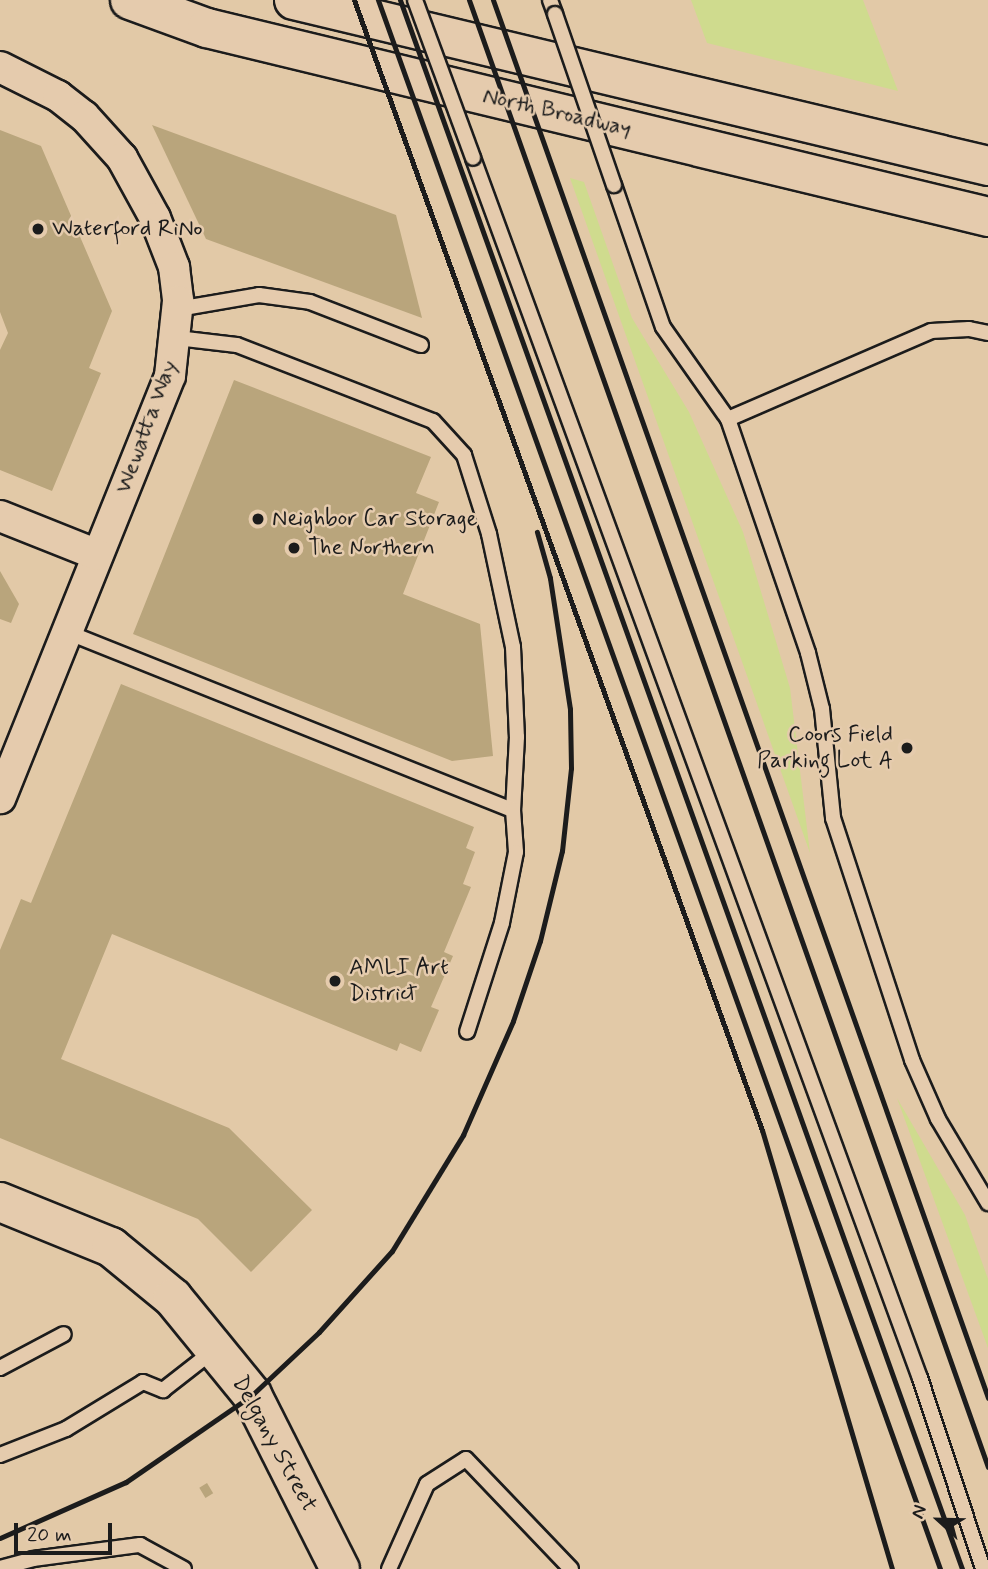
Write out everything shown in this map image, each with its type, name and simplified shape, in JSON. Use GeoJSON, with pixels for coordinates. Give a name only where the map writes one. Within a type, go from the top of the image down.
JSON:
{"type":"FeatureCollection","features":[{"type":"Feature","properties":{"kind":"main road","name":"North Broadway"},"geometry":{"type":"LineString","coordinates":[[130,0],[207,29],[988,216]]}},
{"type":"Feature","properties":{"kind":"main road"},"geometry":{"type":"LineString","coordinates":[[294,0],[988,166]]}},
{"type":"Feature","properties":{"kind":"main road","name":"Delgany Street"},"geometry":{"type":"LineString","coordinates":[[0,1202],[111,1247],[139,1266],[217,1348],[252,1395],[333,1567]]}},
{"type":"Feature","properties":{"kind":"street","name":"Wewatta Way"},"geometry":{"type":"LineString","coordinates":[[0,67],[58,96],[84,116],[122,158],[168,250],[178,309],[177,338],[170,376],[1,794]]}},
{"type":"Feature","properties":{"kind":"street"},"geometry":{"type":"LineString","coordinates":[[0,516],[98,555]]}},
{"type":"Feature","properties":{"kind":"lane"},"geometry":{"type":"LineString","coordinates":[[415,0],[920,1378],[983,1569]]}},
{"type":"Feature","properties":{"kind":"lane"},"geometry":{"type":"LineString","coordinates":[[552,7],[663,327],[728,419],[808,653],[822,709],[833,818],[912,1060],[938,1119],[988,1203]]}},
{"type":"Feature","properties":{"kind":"lane"},"geometry":{"type":"LineString","coordinates":[[178,309],[259,295],[310,302],[421,345]]}},
{"type":"Feature","properties":{"kind":"lane"},"geometry":{"type":"LineString","coordinates":[[728,419],[931,331],[969,329],[988,333]]}},
{"type":"Feature","properties":{"kind":"lane"},"geometry":{"type":"LineString","coordinates":[[177,338],[237,345],[433,421],[464,455],[489,534],[513,648],[517,737],[513,810],[516,852],[502,923],[467,1032]]}},
{"type":"Feature","properties":{"kind":"lane"},"geometry":{"type":"LineString","coordinates":[[67,632],[513,810]]}},
{"type":"Feature","properties":{"kind":"lane"},"geometry":{"type":"LineString","coordinates":[[0,1368],[64,1334]]}},
{"type":"Feature","properties":{"kind":"lane"},"geometry":{"type":"LineString","coordinates":[[0,1455],[66,1429],[143,1382],[163,1390],[217,1348]]}},
{"type":"Feature","properties":{"kind":"lane"},"geometry":{"type":"LineString","coordinates":[[389,1569],[427,1484],[466,1459],[571,1569]]}},
{"type":"Feature","properties":{"kind":"lane"},"geometry":{"type":"LineString","coordinates":[[0,1568],[33,1559],[140,1545],[184,1569]]}},
{"type":"Feature","properties":{"kind":"green space"},"geometry":{"type":"Polygon","coordinates":[[[691,0],[863,0],[898,91],[707,43],[691,0]]]}},
{"type":"Feature","properties":{"kind":"green space"},"geometry":{"type":"Polygon","coordinates":[[[570,178],[584,182],[632,318],[689,412],[743,532],[790,688],[810,853],[570,178]]]}},
{"type":"Feature","properties":{"kind":"green space"},"geometry":{"type":"Polygon","coordinates":[[[897,1098],[965,1215],[988,1279],[988,1348],[897,1098]]]}},
{"type":"Feature","properties":{"kind":"building"},"geometry":{"type":"Polygon","coordinates":[[[152,125],[396,215],[422,318],[206,239],[152,125]]]}},
{"type":"Feature","properties":{"kind":"building","name":"Waterford RiNo"},"geometry":{"type":"Polygon","coordinates":[[[0,130],[41,146],[112,311],[89,368],[101,373],[52,491],[0,470],[0,350],[8,333],[0,312],[0,130]]]}},
{"type":"Feature","properties":{"kind":"building","name":"The Northern"},"geometry":{"type":"Polygon","coordinates":[[[234,380],[431,457],[416,493],[439,502],[403,594],[480,624],[493,756],[452,761],[133,634],[234,380]]]}},
{"type":"Feature","properties":{"kind":"building"},"geometry":{"type":"Polygon","coordinates":[[[0,571],[19,604],[11,623],[0,619],[0,571]]]}},
{"type":"Feature","properties":{"kind":"building","name":"AMLI Art District"},"geometry":{"type":"Polygon","coordinates":[[[121,684],[474,827],[466,848],[475,852],[463,884],[471,887],[444,952],[453,956],[431,1007],[439,1010],[421,1052],[400,1043],[397,1051],[112,934],[61,1059],[229,1128],[312,1210],[251,1272],[198,1219],[0,1138],[0,950],[21,899],[31,903],[121,684]]]}},
{"type":"Feature","properties":{"kind":"building"},"geometry":{"type":"Polygon","coordinates":[[[207,1483],[213,1493],[205,1498],[199,1488],[207,1483]]]}},
{"type":"Feature","properties":{"kind":"railway"},"geometry":{"type":"LineString","coordinates":[[354,0],[762,1130],[892,1569]]}},
{"type":"Feature","properties":{"kind":"railway"},"geometry":{"type":"LineString","coordinates":[[378,0],[940,1569]]}},
{"type":"Feature","properties":{"kind":"railway"},"geometry":{"type":"LineString","coordinates":[[400,0],[962,1569]]}},
{"type":"Feature","properties":{"kind":"railway"},"geometry":{"type":"LineString","coordinates":[[469,0],[988,1467]]}},
{"type":"Feature","properties":{"kind":"railway"},"geometry":{"type":"LineString","coordinates":[[493,0],[988,1398]]}},
{"type":"Feature","properties":{"kind":"railway"},"geometry":{"type":"LineString","coordinates":[[0,1538],[126,1482],[252,1395],[319,1332],[392,1251],[463,1135],[513,1021],[540,941],[562,851],[571,768],[570,709],[550,578],[537,532]]}},
{"type":"Feature","properties":{"kind":"place","name":"Waterford RiNo"},"geometry":{"type":"Point","coordinates":[38,229]}},
{"type":"Feature","properties":{"kind":"place","name":"Neighbor Car Storage"},"geometry":{"type":"Point","coordinates":[258,519]}},
{"type":"Feature","properties":{"kind":"place","name":"The Northern"},"geometry":{"type":"Point","coordinates":[294,548]}},
{"type":"Feature","properties":{"kind":"place","name":"Coors Field Parking Lot A"},"geometry":{"type":"Point","coordinates":[907,748]}},
{"type":"Feature","properties":{"kind":"place","name":"AMLI Art District"},"geometry":{"type":"Point","coordinates":[335,981]}}]}
